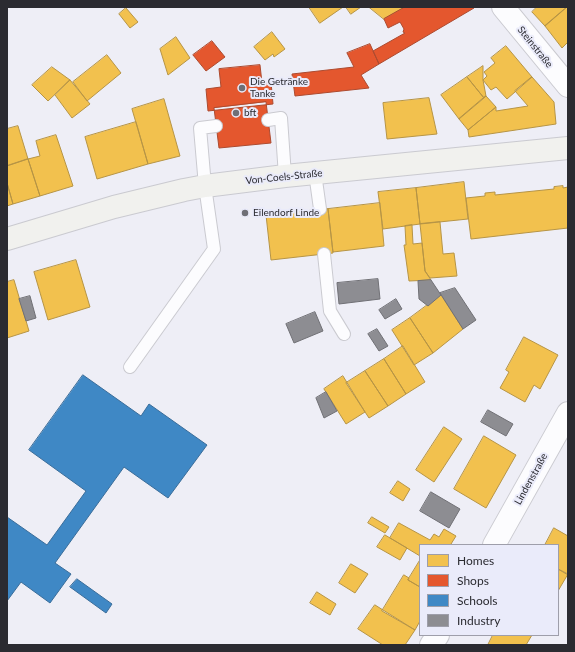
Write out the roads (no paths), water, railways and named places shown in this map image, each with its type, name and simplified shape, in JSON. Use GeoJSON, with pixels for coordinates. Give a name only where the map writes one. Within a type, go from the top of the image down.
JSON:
{"type":"FeatureCollection","features":[{"type":"Feature","properties":{"kind":"main road","name":"Von-Coels-Straße"},"geometry":{"type":"LineString","coordinates":[[7,240],[114,207],[205,186],[285,176],[568,148]]}},
{"type":"Feature","properties":{"kind":"street","name":"Steinstraße"},"geometry":{"type":"LineString","coordinates":[[503,7],[568,86]]}},
{"type":"Feature","properties":{"kind":"street","name":"Lindenstraße"},"geometry":{"type":"LineString","coordinates":[[495,544],[568,413]]}},
{"type":"Feature","properties":{"kind":"street"},"geometry":{"type":"LineString","coordinates":[[431,645],[437,636]]}},
{"type":"Feature","properties":{"kind":"lane"},"geometry":{"type":"LineString","coordinates":[[268,120],[281,118],[285,176]]}},
{"type":"Feature","properties":{"kind":"lane"},"geometry":{"type":"LineString","coordinates":[[130,367],[214,249],[205,186],[200,128],[216,126]]}},
{"type":"Feature","properties":{"kind":"lane"},"geometry":{"type":"LineString","coordinates":[[315,173],[320,210]]}},
{"type":"Feature","properties":{"kind":"lane"},"geometry":{"type":"LineString","coordinates":[[324,254],[330,311],[344,334]]}},
{"type":"Feature","properties":{"kind":"place","name":"Die Getränke Tanke"},"geometry":{"type":"Point","coordinates":[242,88]}},
{"type":"Feature","properties":{"kind":"place","name":"bft"},"geometry":{"type":"Point","coordinates":[236,113]}},
{"type":"Feature","properties":{"kind":"place","name":"Eilendorf Linde"},"geometry":{"type":"Point","coordinates":[245,213]}}]}
